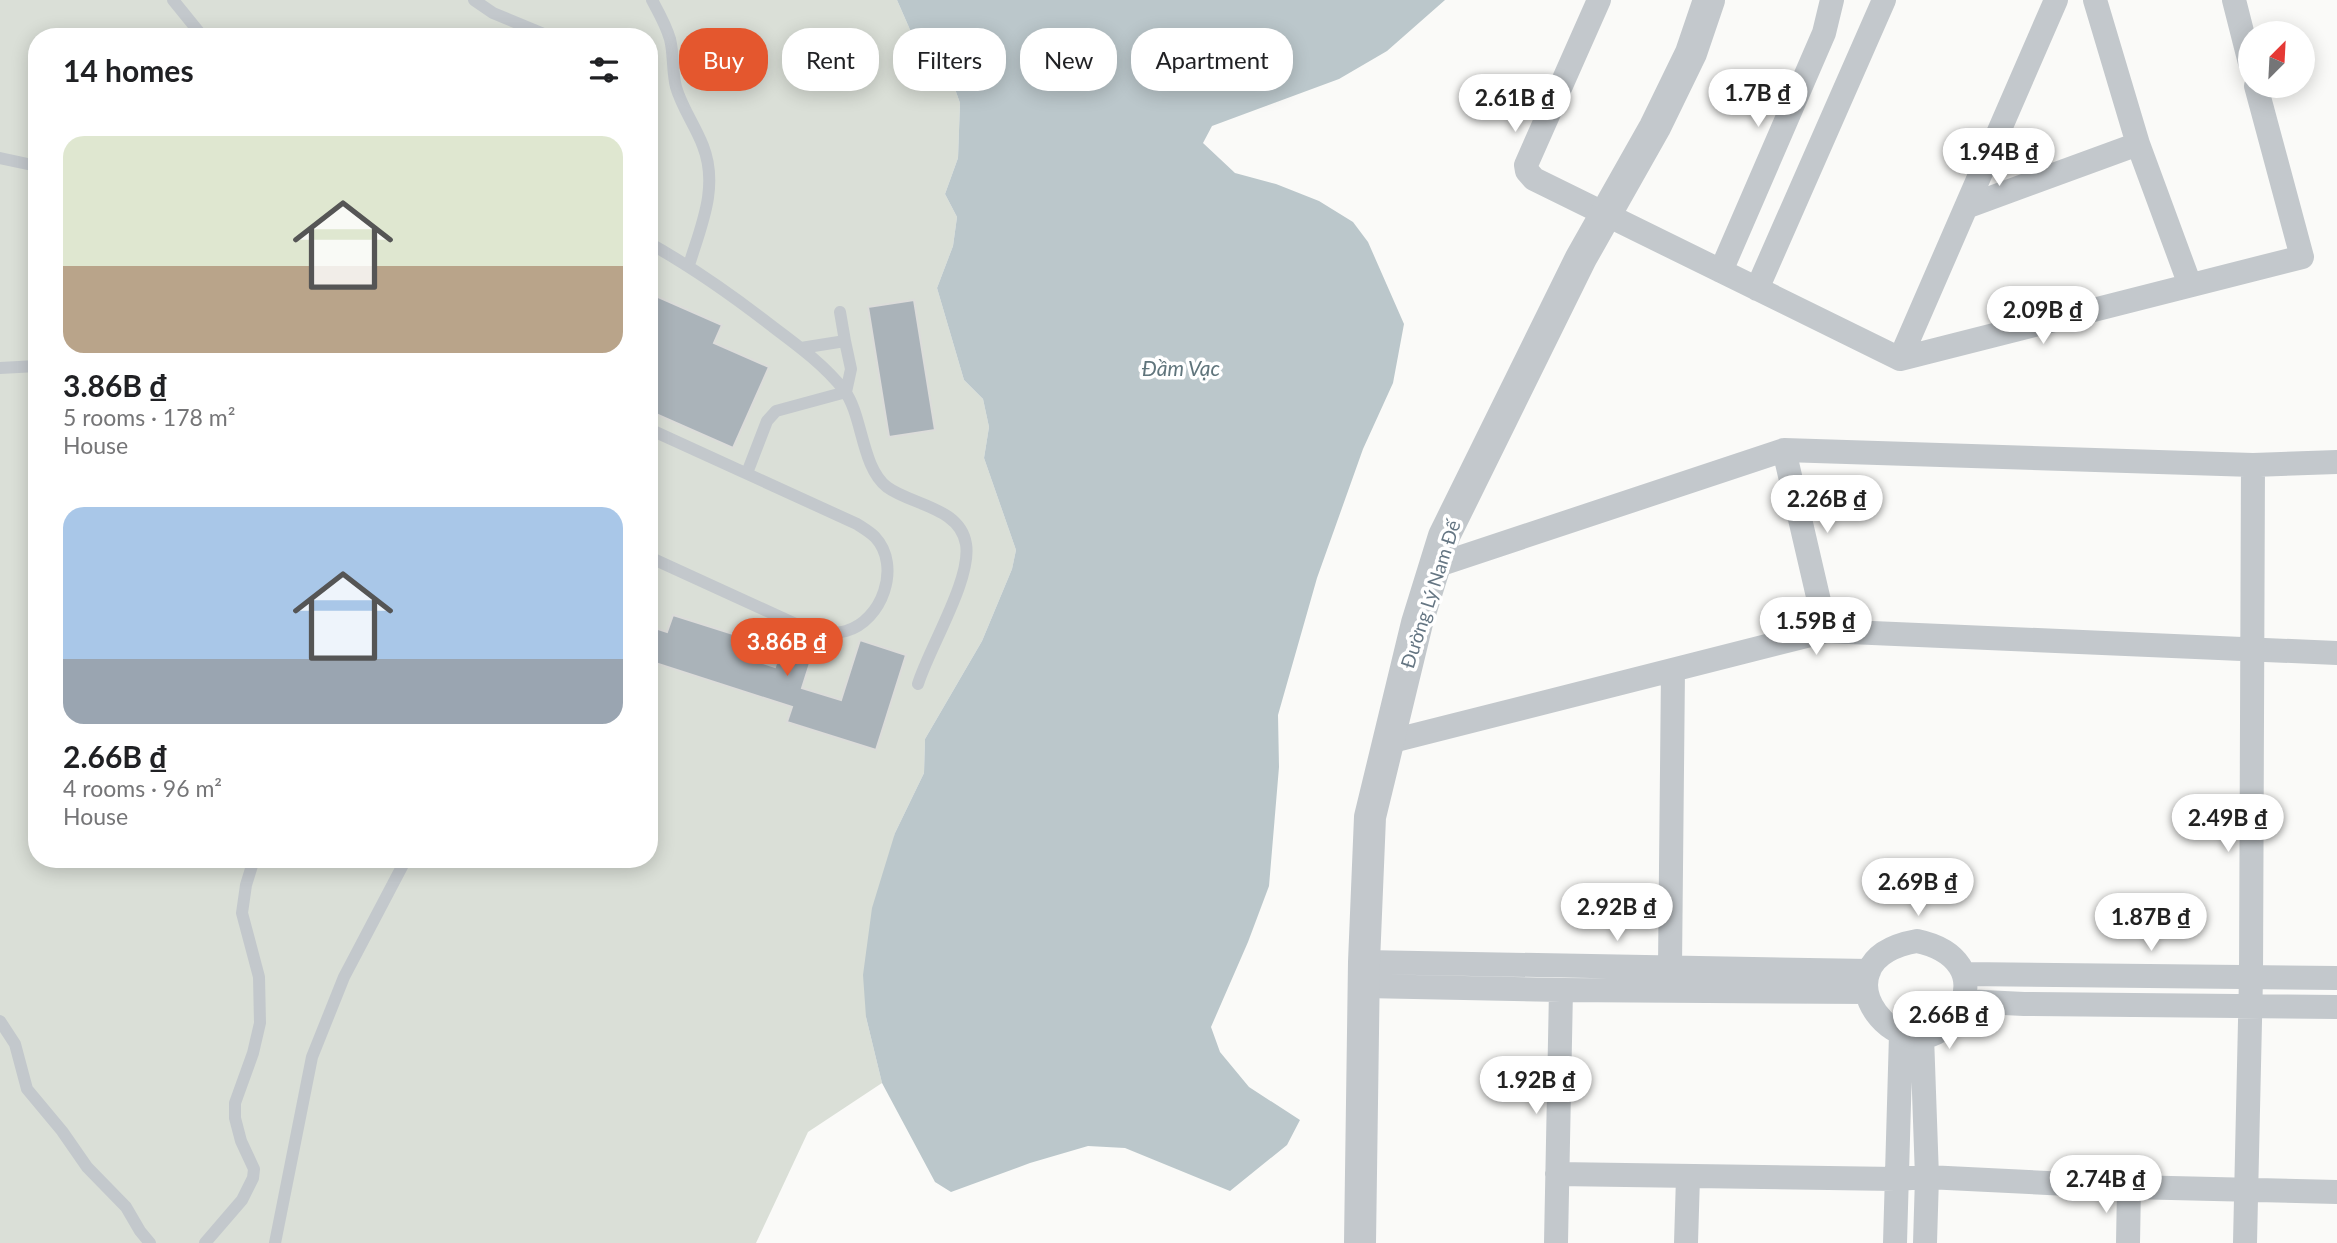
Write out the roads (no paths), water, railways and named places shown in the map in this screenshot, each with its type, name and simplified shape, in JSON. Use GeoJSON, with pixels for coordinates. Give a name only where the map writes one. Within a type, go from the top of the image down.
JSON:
{"type":"FeatureCollection","features":[{"type":"Feature","properties":{"kind":"street"},"geometry":{"type":"LineString","coordinates":[[1599,0],[1526,165],[1527,171],[1534,179],[1605,215],[1900,359],[2302,257],[2259,98]]}},
{"type":"Feature","properties":{"kind":"street","name":"Đường Lý Nam Đế"},"geometry":{"type":"LineString","coordinates":[[1360,1243],[1364,974],[1370,817],[1416,623],[1444,536],[1581,258],[1655,127],[1691,53],[1709,0]]}},
{"type":"Feature","properties":{"kind":"street"},"geometry":{"type":"LineString","coordinates":[[1757,289],[1884,0]]}},
{"type":"Feature","properties":{"kind":"street"},"geometry":{"type":"LineString","coordinates":[[1900,359],[2056,0]]}},
{"type":"Feature","properties":{"kind":"street"},"geometry":{"type":"LineString","coordinates":[[2095,0],[2138,144],[2190,285]]}},
{"type":"Feature","properties":{"kind":"street"},"geometry":{"type":"LineString","coordinates":[[2234,0],[2239,21]]}},
{"type":"Feature","properties":{"kind":"street"},"geometry":{"type":"LineString","coordinates":[[1721,271],[1824,33],[1826,2]]}},
{"type":"Feature","properties":{"kind":"street"},"geometry":{"type":"LineString","coordinates":[[1966,207],[2138,144]]}},
{"type":"Feature","properties":{"kind":"street"},"geometry":{"type":"LineString","coordinates":[[1434,566],[1784,450],[2253,466],[2337,462]]}},
{"type":"Feature","properties":{"kind":"street"},"geometry":{"type":"LineString","coordinates":[[1784,450],[1826,631]]}},
{"type":"Feature","properties":{"kind":"street"},"geometry":{"type":"LineString","coordinates":[[2245,1243],[2251,977],[2253,466]]}},
{"type":"Feature","properties":{"kind":"street"},"geometry":{"type":"LineString","coordinates":[[1388,742],[1826,631],[2337,653]]}},
{"type":"Feature","properties":{"kind":"street"},"geometry":{"type":"LineString","coordinates":[[1670,967],[1673,670]]}},
{"type":"Feature","properties":{"kind":"street"},"geometry":{"type":"LineString","coordinates":[[1917,941],[1937,945],[1953,957],[1964,974],[1964,1001],[1946,1026],[1935,1033],[1912,1035],[1881,1021],[1867,981],[1880,955],[1897,945],[1917,941]]}},
{"type":"Feature","properties":{"kind":"street"},"geometry":{"type":"LineString","coordinates":[[1364,974],[1670,967],[1867,981]]}},
{"type":"Feature","properties":{"kind":"street"},"geometry":{"type":"LineString","coordinates":[[1364,974],[1561,990],[1867,981]]}},
{"type":"Feature","properties":{"kind":"street"},"geometry":{"type":"LineString","coordinates":[[1964,974],[2337,978]]}},
{"type":"Feature","properties":{"kind":"street"},"geometry":{"type":"LineString","coordinates":[[1556,1243],[1561,990]]}},
{"type":"Feature","properties":{"kind":"street"},"geometry":{"type":"LineString","coordinates":[[1964,1001],[2337,1007]]}},
{"type":"Feature","properties":{"kind":"street"},"geometry":{"type":"LineString","coordinates":[[1912,1035],[1927,1177],[1925,1243]]}},
{"type":"Feature","properties":{"kind":"street"},"geometry":{"type":"LineString","coordinates":[[1895,1243],[1896,1179],[1912,1035]]}},
{"type":"Feature","properties":{"kind":"street"},"geometry":{"type":"LineString","coordinates":[[1558,1174],[1896,1179],[1927,1177],[2129,1188],[2337,1192]]}},
{"type":"Feature","properties":{"kind":"street"},"geometry":{"type":"LineString","coordinates":[[1686,1243],[1688,1177]]}},
{"type":"Feature","properties":{"kind":"street"},"geometry":{"type":"LineString","coordinates":[[2128,1243],[2129,1188]]}},
{"type":"Feature","properties":{"kind":"lane"},"geometry":{"type":"LineString","coordinates":[[173,0],[196,28]]}},
{"type":"Feature","properties":{"kind":"lane"},"geometry":{"type":"LineString","coordinates":[[474,0],[493,13],[529,28]]}},
{"type":"Feature","properties":{"kind":"lane"},"geometry":{"type":"LineString","coordinates":[[652,0],[670,40],[674,79],[679,97],[704,148],[709,169],[710,189],[705,214],[688,265]]}},
{"type":"Feature","properties":{"kind":"lane"},"geometry":{"type":"LineString","coordinates":[[0,158],[28,164]]}},
{"type":"Feature","properties":{"kind":"lane"},"geometry":{"type":"LineString","coordinates":[[658,248],[688,265],[814,358],[846,392],[877,475],[887,487],[937,510],[953,521],[963,533],[967,545],[965,564],[954,599],[918,684]]}},
{"type":"Feature","properties":{"kind":"lane"},"geometry":{"type":"LineString","coordinates":[[840,312],[851,369],[846,392]]}},
{"type":"Feature","properties":{"kind":"lane"},"geometry":{"type":"LineString","coordinates":[[801,348],[845,341]]}},
{"type":"Feature","properties":{"kind":"lane"},"geometry":{"type":"LineString","coordinates":[[0,368],[28,366]]}},
{"type":"Feature","properties":{"kind":"lane"},"geometry":{"type":"LineString","coordinates":[[747,474],[767,421],[776,411],[846,392]]}},
{"type":"Feature","properties":{"kind":"lane"},"geometry":{"type":"LineString","coordinates":[[658,433],[857,524],[874,536],[882,548],[888,581],[874,612],[863,623],[847,631],[813,632],[658,561]]}},
{"type":"Feature","properties":{"kind":"lane"},"geometry":{"type":"LineString","coordinates":[[205,1243],[242,1200],[253,1178],[254,1169],[241,1141],[235,1118],[235,1103],[253,1053],[260,1023],[259,978],[242,913],[251,868]]}},
{"type":"Feature","properties":{"kind":"lane"},"geometry":{"type":"LineString","coordinates":[[275,1243],[312,1057],[344,976],[401,868]]}},
{"type":"Feature","properties":{"kind":"lane"},"geometry":{"type":"LineString","coordinates":[[0,1021],[15,1044],[27,1089],[62,1130],[87,1167],[126,1207],[150,1243]]}},
{"type":"Feature","properties":{"kind":"water","name":"Đầm Vạc"},"geometry":{"type":"Polygon","coordinates":[[[897,0],[1445,0],[1387,51],[1339,79],[1212,126],[1203,143],[1235,173],[1276,184],[1319,201],[1353,222],[1368,242],[1404,324],[1393,383],[1363,449],[1317,578],[1278,715],[1279,767],[1269,886],[1211,1027],[1220,1052],[1249,1087],[1300,1120],[1287,1145],[1230,1191],[1125,1148],[1088,1146],[1030,1163],[951,1192],[935,1182],[882,1083],[866,1017],[863,975],[872,908],[895,833],[924,773],[925,739],[982,641],[1012,569],[1016,550],[984,458],[989,427],[983,399],[964,380],[937,288],[953,246],[957,217],[945,194],[958,158],[960,103],[956,91],[1006,91],[1006,28],[909,28],[897,0]]]}}]}
